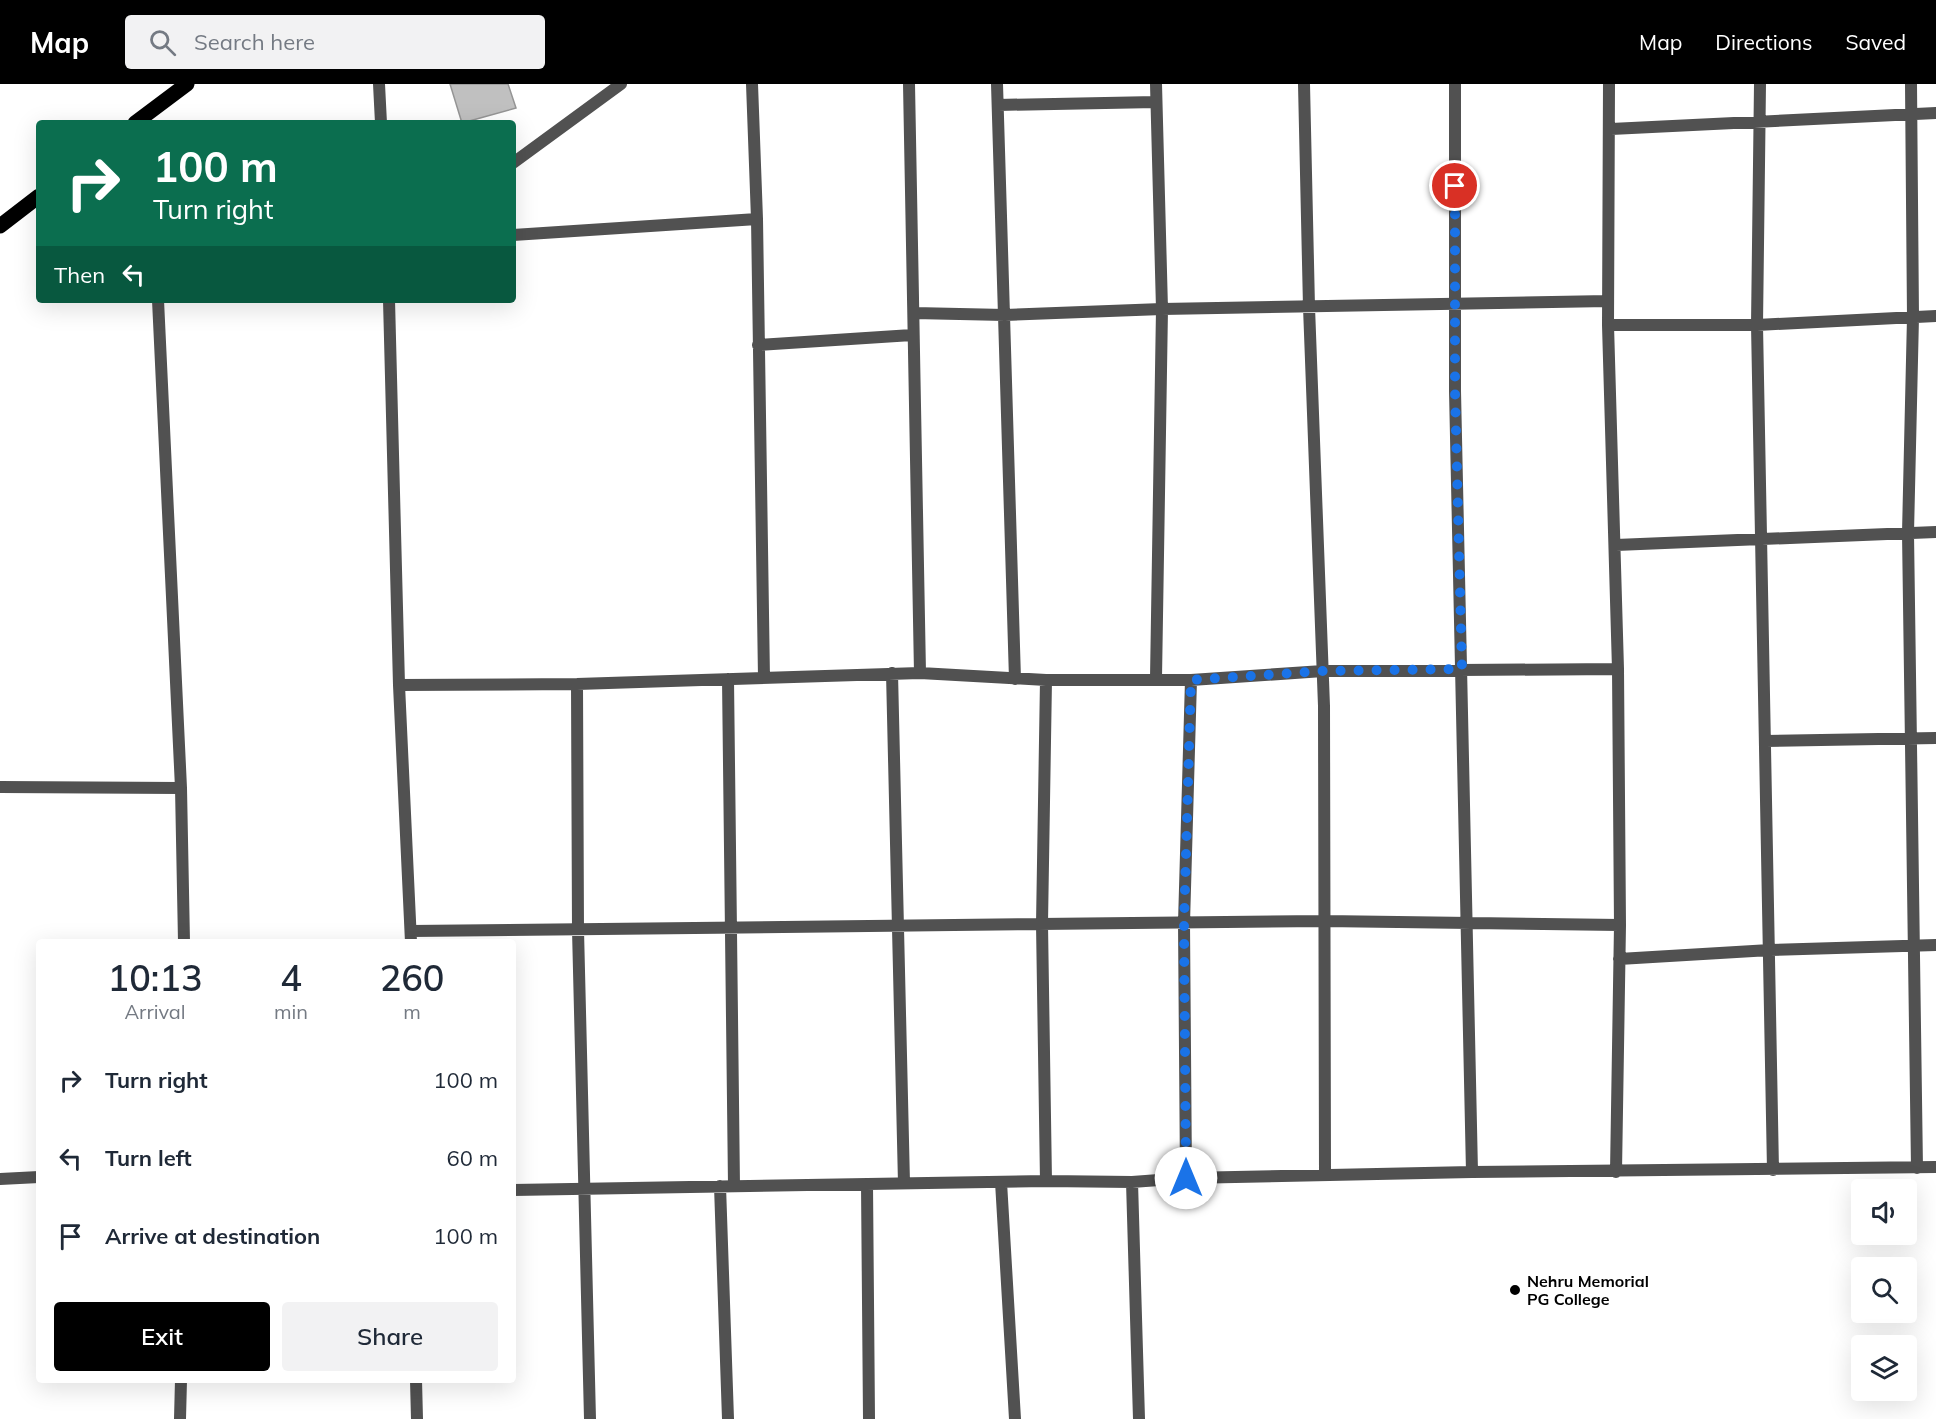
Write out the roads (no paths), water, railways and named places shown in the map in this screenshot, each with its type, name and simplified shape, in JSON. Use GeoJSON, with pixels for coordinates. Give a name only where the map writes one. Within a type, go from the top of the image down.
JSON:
{"type":"FeatureCollection","features":[{"type":"Feature","properties":{"kind":"main road"},"geometry":{"type":"LineString","coordinates":[[150,117],[187,84]]}},
{"type":"Feature","properties":{"kind":"main road"},"geometry":{"type":"LineString","coordinates":[[0,226],[36,198]]}},
{"type":"Feature","properties":{"kind":"street"},"geometry":{"type":"LineString","coordinates":[[379,84],[381,120]]}},
{"type":"Feature","properties":{"kind":"street"},"geometry":{"type":"LineString","coordinates":[[516,162],[621,84]]}},
{"type":"Feature","properties":{"kind":"street"},"geometry":{"type":"LineString","coordinates":[[752,84],[757,219],[764,678]]}},
{"type":"Feature","properties":{"kind":"street"},"geometry":{"type":"LineString","coordinates":[[909,84],[920,673]]}},
{"type":"Feature","properties":{"kind":"street"},"geometry":{"type":"LineString","coordinates":[[998,84],[1015,679]]}},
{"type":"Feature","properties":{"kind":"street"},"geometry":{"type":"LineString","coordinates":[[1156,84],[1161,309],[1156,678]]}},
{"type":"Feature","properties":{"kind":"street"},"geometry":{"type":"LineString","coordinates":[[1305,84],[1309,307],[1323,671],[1325,1175]]}},
{"type":"Feature","properties":{"kind":"street"},"geometry":{"type":"LineString","coordinates":[[1455,84],[1455,304],[1473,1172]]}},
{"type":"Feature","properties":{"kind":"street"},"geometry":{"type":"LineString","coordinates":[[1609,84],[1611,129],[1608,325],[1616,545],[1620,925],[1616,1172]]}},
{"type":"Feature","properties":{"kind":"street"},"geometry":{"type":"LineString","coordinates":[[1760,84],[1757,325],[1773,1170]]}},
{"type":"Feature","properties":{"kind":"street"},"geometry":{"type":"LineString","coordinates":[[1911,84],[1913,317],[1908,533],[1917,1168]]}},
{"type":"Feature","properties":{"kind":"street"},"geometry":{"type":"LineString","coordinates":[[998,105],[1156,102]]}},
{"type":"Feature","properties":{"kind":"street"},"geometry":{"type":"LineString","coordinates":[[1611,129],[1936,113]]}},
{"type":"Feature","properties":{"kind":"street"},"geometry":{"type":"LineString","coordinates":[[516,236],[757,219]]}},
{"type":"Feature","properties":{"kind":"street"},"geometry":{"type":"LineString","coordinates":[[914,313],[1005,315],[1161,309],[1608,301]]}},
{"type":"Feature","properties":{"kind":"street"},"geometry":{"type":"LineString","coordinates":[[158,303],[181,788],[184,939]]}},
{"type":"Feature","properties":{"kind":"street"},"geometry":{"type":"LineString","coordinates":[[389,303],[399,685],[411,937],[578,930],[1324,921],[1468,921],[1620,925]]}},
{"type":"Feature","properties":{"kind":"street"},"geometry":{"type":"LineString","coordinates":[[1608,325],[1757,325],[1936,316]]}},
{"type":"Feature","properties":{"kind":"street"},"geometry":{"type":"LineString","coordinates":[[758,345],[912,336]]}},
{"type":"Feature","properties":{"kind":"street"},"geometry":{"type":"LineString","coordinates":[[1616,545],[1936,532]]}},
{"type":"Feature","properties":{"kind":"street"},"geometry":{"type":"LineString","coordinates":[[399,685],[577,684],[892,673],[1046,680],[1156,678],[1191,680],[1323,671],[1618,669]]}},
{"type":"Feature","properties":{"kind":"street"},"geometry":{"type":"LineString","coordinates":[[892,673],[904,1183]]}},
{"type":"Feature","properties":{"kind":"street"},"geometry":{"type":"LineString","coordinates":[[728,679],[734,1186]]}},
{"type":"Feature","properties":{"kind":"street"},"geometry":{"type":"LineString","coordinates":[[1046,680],[1042,924],[1046,1181]]}},
{"type":"Feature","properties":{"kind":"street"},"geometry":{"type":"LineString","coordinates":[[1186,1178],[1184,924],[1191,680]]}},
{"type":"Feature","properties":{"kind":"street"},"geometry":{"type":"LineString","coordinates":[[577,684],[578,930],[590,1419]]}},
{"type":"Feature","properties":{"kind":"street"},"geometry":{"type":"LineString","coordinates":[[1766,741],[1936,738]]}},
{"type":"Feature","properties":{"kind":"street"},"geometry":{"type":"LineString","coordinates":[[0,787],[181,788]]}},
{"type":"Feature","properties":{"kind":"street"},"geometry":{"type":"LineString","coordinates":[[1619,959],[1770,950],[1936,945]]}},
{"type":"Feature","properties":{"kind":"street"},"geometry":{"type":"LineString","coordinates":[[516,1190],[1046,1181],[1132,1182],[1186,1178],[1473,1172],[1936,1167]]}},
{"type":"Feature","properties":{"kind":"street"},"geometry":{"type":"LineString","coordinates":[[0,1179],[36,1177]]}},
{"type":"Feature","properties":{"kind":"street"},"geometry":{"type":"LineString","coordinates":[[1001,1182],[1015,1419]]}},
{"type":"Feature","properties":{"kind":"street"},"geometry":{"type":"LineString","coordinates":[[1132,1182],[1139,1419]]}},
{"type":"Feature","properties":{"kind":"street"},"geometry":{"type":"LineString","coordinates":[[867,1184],[869,1419]]}},
{"type":"Feature","properties":{"kind":"street"},"geometry":{"type":"LineString","coordinates":[[720,1186],[728,1419]]}},
{"type":"Feature","properties":{"kind":"street"},"geometry":{"type":"LineString","coordinates":[[180,1419],[181,1383]]}},
{"type":"Feature","properties":{"kind":"street"},"geometry":{"type":"LineString","coordinates":[[416,1383],[417,1419]]}},
{"type":"Feature","properties":{"kind":"place","name":"Nehru Memorial PG College"},"geometry":{"type":"Point","coordinates":[1515,1290]}}]}
